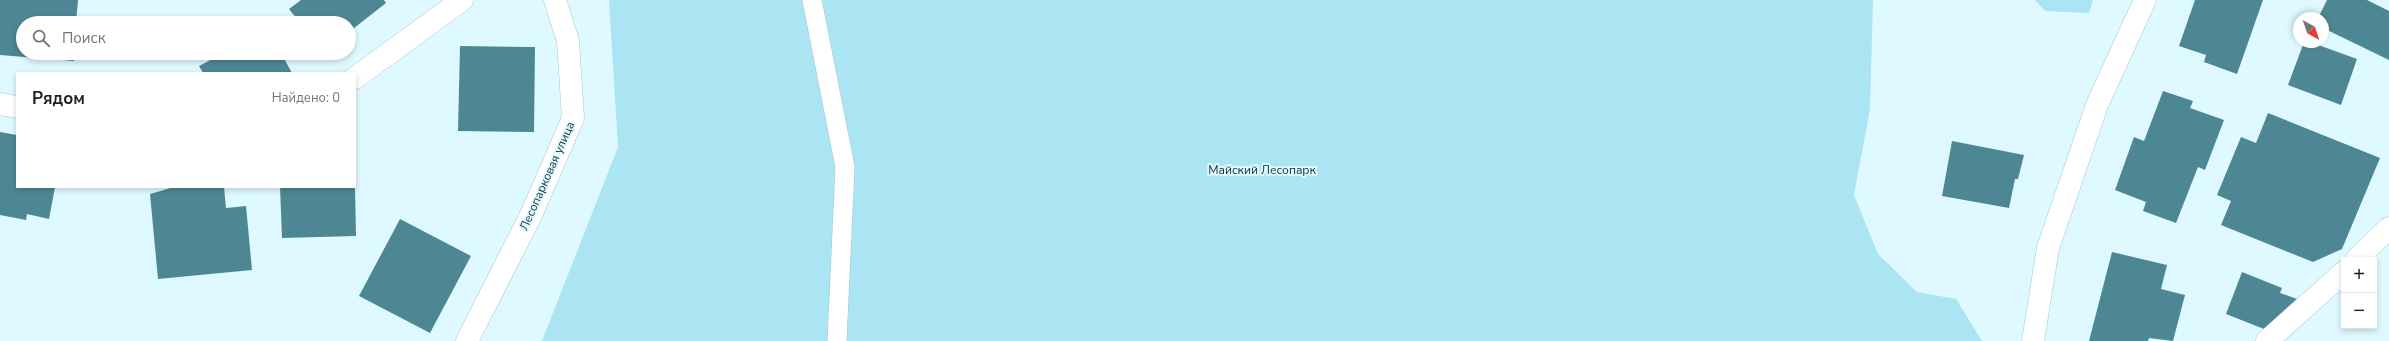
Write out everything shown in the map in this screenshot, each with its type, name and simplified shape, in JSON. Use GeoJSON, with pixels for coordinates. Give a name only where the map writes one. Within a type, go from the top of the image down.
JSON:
{"type":"FeatureCollection","features":[{"type":"Feature","properties":{"kind":"street"},"geometry":{"type":"LineString","coordinates":[[356,77],[462,0]]}},
{"type":"Feature","properties":{"kind":"street","name":"Лесопарковая улица"},"geometry":{"type":"LineString","coordinates":[[467,341],[532,213],[573,118],[568,41],[555,0]]}},
{"type":"Feature","properties":{"kind":"street"},"geometry":{"type":"LineString","coordinates":[[2033,341],[2048,248],[2097,104],[2145,0]]}},
{"type":"Feature","properties":{"kind":"street"},"geometry":{"type":"LineString","coordinates":[[0,104],[16,106]]}},
{"type":"Feature","properties":{"kind":"street"},"geometry":{"type":"LineString","coordinates":[[2359,257],[2389,228]]}},
{"type":"Feature","properties":{"kind":"street"},"geometry":{"type":"LineString","coordinates":[[2267,341],[2341,275]]}},
{"type":"Feature","properties":{"kind":"lane"},"geometry":{"type":"LineString","coordinates":[[812,0],[845,167],[838,341]]}},
{"type":"Feature","properties":{"kind":"green space","name":"Майский Лесопарк"},"geometry":{"type":"Polygon","coordinates":[[[609,0],[1873,0],[1870,109],[1854,195],[1878,254],[1917,292],[1956,299],[1982,341],[542,341],[618,147],[609,0]]]}},
{"type":"Feature","properties":{"kind":"green space"},"geometry":{"type":"Polygon","coordinates":[[[2035,0],[2093,0],[2089,13],[2045,11],[2035,0]]]}},
{"type":"Feature","properties":{"kind":"building"},"geometry":{"type":"Polygon","coordinates":[[[0,0],[78,0],[77,16],[16,16],[16,56],[0,55],[0,0]]]}},
{"type":"Feature","properties":{"kind":"building"},"geometry":{"type":"Polygon","coordinates":[[[301,0],[384,0],[386,3],[356,27],[356,16],[294,16],[289,9],[301,0]]]}},
{"type":"Feature","properties":{"kind":"building"},"geometry":{"type":"Polygon","coordinates":[[[2195,0],[2263,0],[2237,74],[2204,62],[2206,55],[2179,46],[2195,0]]]}},
{"type":"Feature","properties":{"kind":"building"},"geometry":{"type":"Polygon","coordinates":[[[2327,0],[2367,0],[2389,11],[2389,60],[2329,31],[2329,12],[2321,12],[2327,0]]]}},
{"type":"Feature","properties":{"kind":"building"},"geometry":{"type":"Polygon","coordinates":[[[460,46],[535,47],[534,132],[458,131],[460,46]]]}},
{"type":"Feature","properties":{"kind":"building"},"geometry":{"type":"Polygon","coordinates":[[[2302,48],[2327,48],[2357,59],[2341,105],[2288,85],[2302,48]]]}},
{"type":"Feature","properties":{"kind":"building"},"geometry":{"type":"Polygon","coordinates":[[[211,60],[285,60],[291,72],[202,72],[199,66],[211,60]]]}},
{"type":"Feature","properties":{"kind":"building"},"geometry":{"type":"Polygon","coordinates":[[[2163,91],[2193,101],[2190,108],[2224,120],[2205,170],[2198,167],[2176,223],[2143,211],[2146,202],[2115,190],[2134,137],[2144,141],[2163,91]]]}},
{"type":"Feature","properties":{"kind":"building"},"geometry":{"type":"Polygon","coordinates":[[[2268,113],[2380,158],[2342,249],[2313,262],[2221,225],[2231,201],[2217,195],[2241,137],[2256,143],[2268,113]]]}},
{"type":"Feature","properties":{"kind":"building"},"geometry":{"type":"Polygon","coordinates":[[[0,132],[16,135],[16,188],[55,188],[49,219],[27,214],[26,220],[0,215],[0,132]]]}},
{"type":"Feature","properties":{"kind":"building"},"geometry":{"type":"Polygon","coordinates":[[[1952,141],[2024,155],[2018,179],[2015,179],[2009,208],[1942,196],[1952,141]]]}},
{"type":"Feature","properties":{"kind":"building"},"geometry":{"type":"Polygon","coordinates":[[[171,188],[224,188],[226,208],[246,206],[252,270],[158,279],[150,194],[171,188]]]}},
{"type":"Feature","properties":{"kind":"building"},"geometry":{"type":"Polygon","coordinates":[[[280,188],[355,188],[356,236],[282,238],[280,188]]]}},
{"type":"Feature","properties":{"kind":"building"},"geometry":{"type":"Polygon","coordinates":[[[400,219],[471,256],[430,333],[359,296],[400,219]]]}},
{"type":"Feature","properties":{"kind":"building"},"geometry":{"type":"Polygon","coordinates":[[[2112,252],[2167,265],[2161,289],[2185,295],[2173,341],[2149,338],[2148,341],[2089,341],[2112,252]]]}},
{"type":"Feature","properties":{"kind":"building"},"geometry":{"type":"Polygon","coordinates":[[[2242,272],[2282,288],[2280,293],[2297,299],[2264,329],[2226,314],[2242,272]]]}}]}
